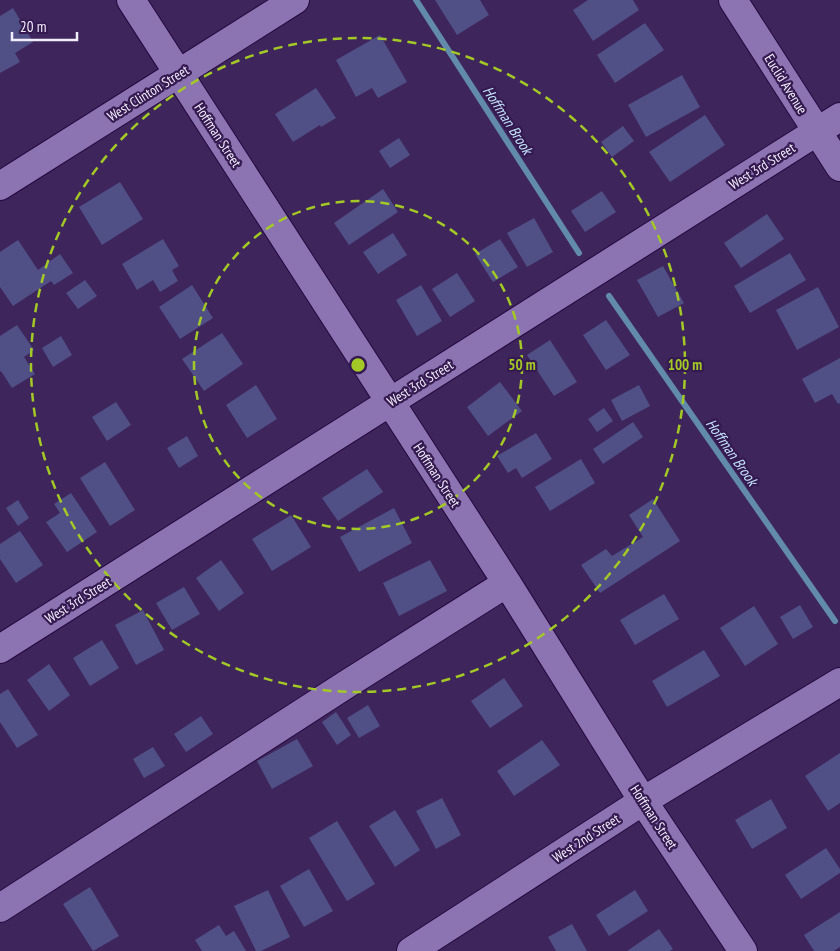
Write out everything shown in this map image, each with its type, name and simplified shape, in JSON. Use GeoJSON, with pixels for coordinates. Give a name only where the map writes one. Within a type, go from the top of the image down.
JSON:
{"type":"FeatureCollection","features":[{"type":"Feature","properties":{"kind":"street","name":"Hoffman Street"},"geometry":{"type":"LineString","coordinates":[[131,0],[507,584],[643,801],[743,951]]}},
{"type":"Feature","properties":{"kind":"street","name":"West Clinton Street"},"geometry":{"type":"LineString","coordinates":[[0,186],[295,0]]}},
{"type":"Feature","properties":{"kind":"street","name":"Euclid Avenue"},"geometry":{"type":"LineString","coordinates":[[733,0],[840,167]]}},
{"type":"Feature","properties":{"kind":"street","name":"West 3rd Street"},"geometry":{"type":"LineString","coordinates":[[0,649],[840,117]]}},
{"type":"Feature","properties":{"kind":"street"},"geometry":{"type":"LineString","coordinates":[[0,908],[339,689],[507,584]]}},
{"type":"Feature","properties":{"kind":"street","name":"West 2nd Street"},"geometry":{"type":"LineString","coordinates":[[411,951],[643,801],[840,682]]}},
{"type":"Feature","properties":{"kind":"building"},"geometry":{"type":"Polygon","coordinates":[[[435,0],[480,0],[489,15],[457,35],[435,0]]]}},
{"type":"Feature","properties":{"kind":"building"},"geometry":{"type":"Polygon","coordinates":[[[588,0],[633,0],[639,10],[593,41],[573,10],[588,0]]]}},
{"type":"Feature","properties":{"kind":"building"},"geometry":{"type":"Polygon","coordinates":[[[13,8],[33,42],[15,53],[20,62],[0,73],[0,16],[13,8]]]}},
{"type":"Feature","properties":{"kind":"building"},"geometry":{"type":"Polygon","coordinates":[[[645,23],[664,50],[615,83],[597,55],[645,23]]]}},
{"type":"Feature","properties":{"kind":"building"},"geometry":{"type":"Polygon","coordinates":[[[380,35],[407,82],[378,98],[372,88],[356,97],[336,60],[380,35]]]}},
{"type":"Feature","properties":{"kind":"building"},"geometry":{"type":"Polygon","coordinates":[[[682,75],[700,107],[646,137],[628,105],[682,75]]]}},
{"type":"Feature","properties":{"kind":"building"},"geometry":{"type":"Polygon","coordinates":[[[316,88],[336,118],[321,127],[320,125],[293,142],[275,114],[316,88]]]}},
{"type":"Feature","properties":{"kind":"building"},"geometry":{"type":"Polygon","coordinates":[[[705,115],[725,145],[670,182],[649,152],[705,115]]]}},
{"type":"Feature","properties":{"kind":"building"},"geometry":{"type":"Polygon","coordinates":[[[623,126],[634,141],[612,157],[601,142],[623,126]]]}},
{"type":"Feature","properties":{"kind":"building"},"geometry":{"type":"Polygon","coordinates":[[[399,138],[410,155],[390,168],[379,151],[399,138]]]}},
{"type":"Feature","properties":{"kind":"building"},"geometry":{"type":"Polygon","coordinates":[[[120,182],[143,219],[102,245],[79,207],[120,182]]]}},
{"type":"Feature","properties":{"kind":"building"},"geometry":{"type":"Polygon","coordinates":[[[383,189],[398,212],[349,245],[334,223],[383,189]]]}},
{"type":"Feature","properties":{"kind":"building"},"geometry":{"type":"Polygon","coordinates":[[[602,191],[616,212],[585,232],[571,211],[602,191]]]}},
{"type":"Feature","properties":{"kind":"building"},"geometry":{"type":"Polygon","coordinates":[[[767,214],[784,239],[741,268],[724,243],[767,214]]]}},
{"type":"Feature","properties":{"kind":"building"},"geometry":{"type":"Polygon","coordinates":[[[534,218],[553,252],[527,267],[507,233],[534,218]]]}},
{"type":"Feature","properties":{"kind":"building"},"geometry":{"type":"Polygon","coordinates":[[[393,233],[407,255],[378,274],[363,252],[393,233]]]}},
{"type":"Feature","properties":{"kind":"building"},"geometry":{"type":"Polygon","coordinates":[[[163,239],[179,266],[172,270],[178,281],[160,292],[153,280],[137,290],[122,264],[163,239]]]}},
{"type":"Feature","properties":{"kind":"building"},"geometry":{"type":"Polygon","coordinates":[[[500,239],[518,267],[493,282],[475,254],[500,239]]]}},
{"type":"Feature","properties":{"kind":"building"},"geometry":{"type":"Polygon","coordinates":[[[18,240],[38,270],[60,254],[73,273],[54,285],[51,281],[13,306],[0,287],[0,252],[18,240]]]}},
{"type":"Feature","properties":{"kind":"building"},"geometry":{"type":"Polygon","coordinates":[[[790,253],[806,280],[750,313],[734,286],[790,253]]]}},
{"type":"Feature","properties":{"kind":"building"},"geometry":{"type":"Polygon","coordinates":[[[663,266],[684,303],[658,317],[637,280],[663,266]]]}},
{"type":"Feature","properties":{"kind":"building"},"geometry":{"type":"Polygon","coordinates":[[[457,273],[475,301],[450,317],[432,289],[457,273]]]}},
{"type":"Feature","properties":{"kind":"building"},"geometry":{"type":"Polygon","coordinates":[[[85,280],[97,296],[78,309],[66,293],[85,280]]]}},
{"type":"Feature","properties":{"kind":"building"},"geometry":{"type":"Polygon","coordinates":[[[192,285],[213,318],[180,339],[159,307],[192,285]]]}},
{"type":"Feature","properties":{"kind":"building"},"geometry":{"type":"Polygon","coordinates":[[[421,285],[442,321],[417,336],[396,300],[421,285]]]}},
{"type":"Feature","properties":{"kind":"building"},"geometry":{"type":"Polygon","coordinates":[[[818,287],[839,327],[797,350],[776,310],[818,287]]]}},
{"type":"Feature","properties":{"kind":"building"},"geometry":{"type":"Polygon","coordinates":[[[606,320],[630,355],[606,370],[583,335],[606,320]]]}},
{"type":"Feature","properties":{"kind":"building"},"geometry":{"type":"Polygon","coordinates":[[[17,325],[34,350],[24,357],[35,374],[12,388],[0,372],[0,336],[17,325]]]}},
{"type":"Feature","properties":{"kind":"building"},"geometry":{"type":"Polygon","coordinates":[[[222,333],[243,364],[204,391],[182,359],[222,333]]]}},
{"type":"Feature","properties":{"kind":"building"},"geometry":{"type":"Polygon","coordinates":[[[61,336],[72,355],[53,367],[42,348],[61,336]]]}},
{"type":"Feature","properties":{"kind":"building"},"geometry":{"type":"Polygon","coordinates":[[[550,340],[577,382],[554,396],[527,355],[550,340]]]}},
{"type":"Feature","properties":{"kind":"building"},"geometry":{"type":"Polygon","coordinates":[[[840,358],[840,403],[838,404],[832,394],[815,403],[802,379],[840,358]]]}},
{"type":"Feature","properties":{"kind":"building"},"geometry":{"type":"Polygon","coordinates":[[[500,382],[522,411],[488,436],[467,407],[500,382]]]}},
{"type":"Feature","properties":{"kind":"building"},"geometry":{"type":"Polygon","coordinates":[[[256,385],[277,419],[247,438],[226,405],[256,385]]]}},
{"type":"Feature","properties":{"kind":"building"},"geometry":{"type":"Polygon","coordinates":[[[639,385],[650,406],[622,421],[611,400],[639,385]]]}},
{"type":"Feature","properties":{"kind":"building"},"geometry":{"type":"Polygon","coordinates":[[[116,402],[131,425],[107,441],[92,417],[116,402]]]}},
{"type":"Feature","properties":{"kind":"building"},"geometry":{"type":"Polygon","coordinates":[[[604,408],[613,421],[597,432],[588,419],[604,408]]]}},
{"type":"Feature","properties":{"kind":"building"},"geometry":{"type":"Polygon","coordinates":[[[633,422],[643,437],[603,464],[593,449],[633,422]]]}},
{"type":"Feature","properties":{"kind":"building"},"geometry":{"type":"Polygon","coordinates":[[[536,433],[552,459],[522,478],[516,468],[508,473],[497,456],[536,433]]]}},
{"type":"Feature","properties":{"kind":"building"},"geometry":{"type":"Polygon","coordinates":[[[187,436],[198,456],[179,468],[167,448],[187,436]]]}},
{"type":"Feature","properties":{"kind":"building"},"geometry":{"type":"Polygon","coordinates":[[[581,459],[595,483],[550,511],[535,487],[581,459]]]}},
{"type":"Feature","properties":{"kind":"building"},"geometry":{"type":"Polygon","coordinates":[[[105,462],[135,510],[110,526],[80,478],[105,462]]]}},
{"type":"Feature","properties":{"kind":"building"},"geometry":{"type":"Polygon","coordinates":[[[367,469],[383,492],[338,521],[322,498],[367,469]]]}},
{"type":"Feature","properties":{"kind":"building"},"geometry":{"type":"Polygon","coordinates":[[[71,493],[97,532],[67,552],[46,522],[60,513],[54,504],[71,493]]]}},
{"type":"Feature","properties":{"kind":"building"},"geometry":{"type":"Polygon","coordinates":[[[653,499],[680,541],[600,593],[581,565],[606,549],[612,556],[643,537],[629,515],[653,499]]]}},
{"type":"Feature","properties":{"kind":"building"},"geometry":{"type":"Polygon","coordinates":[[[18,500],[29,518],[18,526],[6,508],[18,500]]]}},
{"type":"Feature","properties":{"kind":"building"},"geometry":{"type":"Polygon","coordinates":[[[394,508],[412,543],[359,572],[340,537],[394,508]]]}},
{"type":"Feature","properties":{"kind":"building"},"geometry":{"type":"Polygon","coordinates":[[[291,515],[311,547],[272,571],[252,539],[291,515]]]}},
{"type":"Feature","properties":{"kind":"building"},"geometry":{"type":"Polygon","coordinates":[[[20,531],[43,565],[16,583],[0,559],[0,544],[20,531]]]}},
{"type":"Feature","properties":{"kind":"building"},"geometry":{"type":"Polygon","coordinates":[[[221,560],[244,593],[219,611],[196,578],[221,560]]]}},
{"type":"Feature","properties":{"kind":"building"},"geometry":{"type":"Polygon","coordinates":[[[430,560],[447,591],[399,616],[383,583],[430,560]]]}},
{"type":"Feature","properties":{"kind":"building"},"geometry":{"type":"Polygon","coordinates":[[[184,587],[200,614],[172,630],[156,603],[184,587]]]}},
{"type":"Feature","properties":{"kind":"building"},"geometry":{"type":"Polygon","coordinates":[[[664,594],[679,619],[635,645],[620,620],[664,594]]]}},
{"type":"Feature","properties":{"kind":"building"},"geometry":{"type":"Polygon","coordinates":[[[800,605],[813,627],[793,639],[780,617],[800,605]]]}},
{"type":"Feature","properties":{"kind":"building"},"geometry":{"type":"Polygon","coordinates":[[[754,606],[778,644],[745,666],[720,628],[754,606]]]}},
{"type":"Feature","properties":{"kind":"building"},"geometry":{"type":"Polygon","coordinates":[[[143,610],[164,650],[136,665],[115,625],[143,610]]]}},
{"type":"Feature","properties":{"kind":"building"},"geometry":{"type":"Polygon","coordinates":[[[102,640],[119,668],[90,686],[73,658],[102,640]]]}},
{"type":"Feature","properties":{"kind":"building"},"geometry":{"type":"Polygon","coordinates":[[[704,650],[720,676],[667,707],[652,681],[704,650]]]}},
{"type":"Feature","properties":{"kind":"building"},"geometry":{"type":"Polygon","coordinates":[[[49,664],[70,695],[49,711],[27,680],[49,664]]]}},
{"type":"Feature","properties":{"kind":"building"},"geometry":{"type":"Polygon","coordinates":[[[504,678],[523,706],[490,728],[471,701],[504,678]]]}},
{"type":"Feature","properties":{"kind":"building"},"geometry":{"type":"Polygon","coordinates":[[[8,689],[38,735],[17,748],[0,722],[0,694],[8,689]]]}},
{"type":"Feature","properties":{"kind":"building"},"geometry":{"type":"Polygon","coordinates":[[[368,705],[380,726],[359,738],[347,718],[368,705]]]}},
{"type":"Feature","properties":{"kind":"building"},"geometry":{"type":"Polygon","coordinates":[[[336,712],[351,735],[337,745],[322,722],[336,712]]]}},
{"type":"Feature","properties":{"kind":"building"},"geometry":{"type":"Polygon","coordinates":[[[201,716],[213,734],[186,752],[174,734],[201,716]]]}},
{"type":"Feature","properties":{"kind":"building"},"geometry":{"type":"Polygon","coordinates":[[[297,739],[313,766],[272,789],[257,761],[297,739]]]}},
{"type":"Feature","properties":{"kind":"building"},"geometry":{"type":"Polygon","coordinates":[[[542,740],[560,765],[514,796],[497,771],[542,740]]]}},
{"type":"Feature","properties":{"kind":"building"},"geometry":{"type":"Polygon","coordinates":[[[153,747],[165,766],[144,778],[133,759],[153,747]]]}},
{"type":"Feature","properties":{"kind":"building"},"geometry":{"type":"Polygon","coordinates":[[[840,753],[840,803],[828,811],[805,776],[840,753]]]}},
{"type":"Feature","properties":{"kind":"building"},"geometry":{"type":"Polygon","coordinates":[[[442,798],[461,835],[436,849],[416,811],[442,798]]]}},
{"type":"Feature","properties":{"kind":"building"},"geometry":{"type":"Polygon","coordinates":[[[771,799],[787,828],[752,849],[735,820],[771,799]]]}},
{"type":"Feature","properties":{"kind":"building"},"geometry":{"type":"Polygon","coordinates":[[[395,810],[420,850],[395,867],[369,826],[395,810]]]}},
{"type":"Feature","properties":{"kind":"building"},"geometry":{"type":"Polygon","coordinates":[[[337,821],[375,884],[347,901],[309,838],[337,821]]]}},
{"type":"Feature","properties":{"kind":"building"},"geometry":{"type":"Polygon","coordinates":[[[826,848],[840,869],[840,873],[801,899],[785,875],[826,848]]]}},
{"type":"Feature","properties":{"kind":"building"},"geometry":{"type":"Polygon","coordinates":[[[309,869],[333,911],[304,927],[280,886],[309,869]]]}},
{"type":"Feature","properties":{"kind":"building"},"geometry":{"type":"Polygon","coordinates":[[[90,887],[119,936],[93,951],[63,904],[90,887]]]}},
{"type":"Feature","properties":{"kind":"building"},"geometry":{"type":"Polygon","coordinates":[[[268,890],[290,937],[261,951],[256,951],[234,906],[268,890]]]}},
{"type":"Feature","properties":{"kind":"building"},"geometry":{"type":"Polygon","coordinates":[[[635,890],[648,911],[609,936],[596,915],[635,890]]]}},
{"type":"Feature","properties":{"kind":"building"},"geometry":{"type":"Polygon","coordinates":[[[840,912],[840,947],[834,951],[814,951],[804,935],[840,912]]]}},
{"type":"Feature","properties":{"kind":"building"},"geometry":{"type":"Polygon","coordinates":[[[572,924],[587,951],[556,951],[548,937],[572,924]]]}},
{"type":"Feature","properties":{"kind":"building"},"geometry":{"type":"Polygon","coordinates":[[[219,925],[226,936],[234,931],[246,951],[202,951],[195,940],[219,925]]]}},
{"type":"Feature","properties":{"kind":"building"},"geometry":{"type":"Polygon","coordinates":[[[659,929],[673,949],[670,951],[627,951],[659,929]]]}},
{"type":"Feature","properties":{"kind":"waterway","name":"Hoffman Brook"},"geometry":{"type":"LineString","coordinates":[[416,0],[579,253]]}},
{"type":"Feature","properties":{"kind":"waterway","name":"Hoffman Brook"},"geometry":{"type":"LineString","coordinates":[[609,296],[835,621]]}}]}
